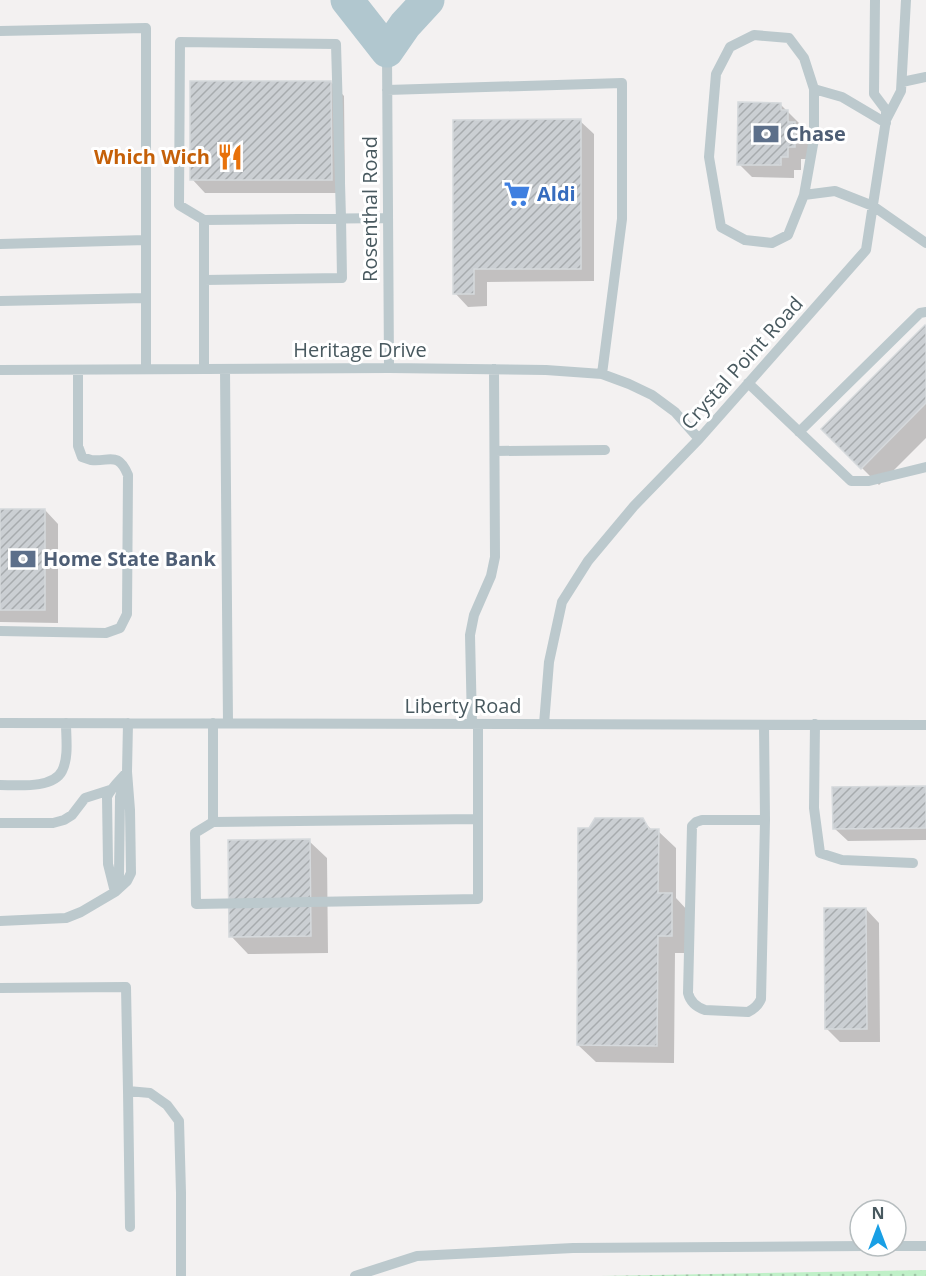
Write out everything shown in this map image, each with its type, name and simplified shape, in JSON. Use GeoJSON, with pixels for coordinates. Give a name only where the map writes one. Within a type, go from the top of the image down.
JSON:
{"type":"FeatureCollection","features":[{"type":"Feature","properties":{"kind":"main road"},"geometry":{"type":"LineString","coordinates":[[347,0],[387,51],[405,25],[428,0]]}},
{"type":"Feature","properties":{"kind":"lane"},"geometry":{"type":"LineString","coordinates":[[814,89],[842,97],[886,121],[886,110],[874,94],[875,0]]}},
{"type":"Feature","properties":{"kind":"lane","name":"Crystal Point Road"},"geometry":{"type":"LineString","coordinates":[[544,724],[549,662],[562,602],[588,561],[634,506],[699,439],[866,250],[886,121],[901,91],[906,0]]}},
{"type":"Feature","properties":{"kind":"lane"},"geometry":{"type":"LineString","coordinates":[[0,31],[146,28],[146,369]]}},
{"type":"Feature","properties":{"kind":"lane"},"geometry":{"type":"LineString","coordinates":[[754,35],[789,38],[804,58],[814,89],[814,139],[804,195],[788,235],[772,243],[745,240],[721,227],[709,157],[716,74],[730,48],[754,35]]}},
{"type":"Feature","properties":{"kind":"lane"},"geometry":{"type":"LineString","coordinates":[[204,280],[342,278],[341,218],[336,44],[180,42],[179,205],[204,220],[341,218],[388,218]]}},
{"type":"Feature","properties":{"kind":"lane","name":"Rosenthal Road"},"geometry":{"type":"LineString","coordinates":[[387,51],[389,368]]}},
{"type":"Feature","properties":{"kind":"lane"},"geometry":{"type":"LineString","coordinates":[[902,82],[926,77]]}},
{"type":"Feature","properties":{"kind":"lane"},"geometry":{"type":"LineString","coordinates":[[387,90],[622,83],[622,219],[602,374]]}},
{"type":"Feature","properties":{"kind":"lane"},"geometry":{"type":"LineString","coordinates":[[804,195],[835,190],[873,206],[926,243]]}},
{"type":"Feature","properties":{"kind":"lane"},"geometry":{"type":"LineString","coordinates":[[204,220],[204,369]]}},
{"type":"Feature","properties":{"kind":"lane"},"geometry":{"type":"LineString","coordinates":[[0,244],[146,240]]}},
{"type":"Feature","properties":{"kind":"lane"},"geometry":{"type":"LineString","coordinates":[[0,301],[146,298]]}},
{"type":"Feature","properties":{"kind":"lane"},"geometry":{"type":"LineString","coordinates":[[799,432],[920,313],[926,312]]}},
{"type":"Feature","properties":{"kind":"lane","name":"Heritage Drive"},"geometry":{"type":"LineString","coordinates":[[0,370],[389,368],[546,370],[602,374],[652,395],[675,412],[699,439]]}},
{"type":"Feature","properties":{"kind":"lane"},"geometry":{"type":"LineString","coordinates":[[225,369],[228,723]]}},
{"type":"Feature","properties":{"kind":"lane"},"geometry":{"type":"LineString","coordinates":[[478,819],[213,822],[195,832],[196,904],[478,899],[478,819],[470,635],[474,615],[491,576],[495,557],[494,369]]}},
{"type":"Feature","properties":{"kind":"lane"},"geometry":{"type":"LineString","coordinates":[[0,631],[106,633],[120,628],[127,614],[128,475],[124,465],[117,460],[91,460],[82,457],[78,446],[78,370]]}},
{"type":"Feature","properties":{"kind":"lane"},"geometry":{"type":"LineString","coordinates":[[748,383],[851,482],[869,482],[926,467]]}},
{"type":"Feature","properties":{"kind":"lane"},"geometry":{"type":"LineString","coordinates":[[495,451],[605,450]]}},
{"type":"Feature","properties":{"kind":"lane","name":"Liberty Road"},"geometry":{"type":"LineString","coordinates":[[0,723],[926,725]]}},
{"type":"Feature","properties":{"kind":"lane"},"geometry":{"type":"LineString","coordinates":[[0,785],[39,785],[62,773],[66,759],[66,723]]}},
{"type":"Feature","properties":{"kind":"lane"},"geometry":{"type":"LineString","coordinates":[[115,892],[119,875],[120,797],[127,772],[128,723]]}},
{"type":"Feature","properties":{"kind":"lane"},"geometry":{"type":"LineString","coordinates":[[213,723],[213,822]]}},
{"type":"Feature","properties":{"kind":"lane"},"geometry":{"type":"LineString","coordinates":[[815,724],[814,808],[820,853],[842,860],[913,863]]}},
{"type":"Feature","properties":{"kind":"lane"},"geometry":{"type":"LineString","coordinates":[[764,725],[765,820],[761,999],[758,1005],[748,1012],[705,1011],[694,1004],[688,993],[693,826],[702,820],[765,820]]}},
{"type":"Feature","properties":{"kind":"lane"},"geometry":{"type":"LineString","coordinates":[[0,823],[53,823],[64,820],[72,815],[85,798],[110,790],[127,772]]}},
{"type":"Feature","properties":{"kind":"lane"},"geometry":{"type":"LineString","coordinates":[[110,790],[107,797],[107,858],[115,892]]}},
{"type":"Feature","properties":{"kind":"lane"},"geometry":{"type":"LineString","coordinates":[[0,921],[66,918],[115,892]]}},
{"type":"Feature","properties":{"kind":"lane"},"geometry":{"type":"LineString","coordinates":[[0,988],[126,987],[130,1227]]}},
{"type":"Feature","properties":{"kind":"lane"},"geometry":{"type":"LineString","coordinates":[[128,1091],[150,1093],[167,1105],[179,1120],[182,1276]]}},
{"type":"Feature","properties":{"kind":"lane"},"geometry":{"type":"LineString","coordinates":[[355,1276],[417,1256],[573,1248],[848,1246]]}},
{"type":"Feature","properties":{"kind":"lane"},"geometry":{"type":"LineString","coordinates":[[908,1246],[926,1246]]}},
{"type":"Feature","properties":{"kind":"green space"},"geometry":{"type":"Polygon","coordinates":[[[926,1270],[926,1276],[601,1276],[926,1270]]]}},
{"type":"Feature","properties":{"kind":"building"},"geometry":{"type":"Polygon","coordinates":[[[190,81],[331,81],[332,180],[190,180],[190,81]]]}},
{"type":"Feature","properties":{"kind":"building","name":"Chase"},"geometry":{"type":"Polygon","coordinates":[[[738,102],[781,103],[781,110],[788,110],[788,122],[795,122],[795,147],[788,147],[788,157],[781,157],[781,165],[737,165],[738,102]]]}},
{"type":"Feature","properties":{"kind":"building","name":"Aldi"},"geometry":{"type":"Polygon","coordinates":[[[581,119],[581,269],[474,269],[474,294],[453,294],[453,120],[581,119]]]}},
{"type":"Feature","properties":{"kind":"building"},"geometry":{"type":"Polygon","coordinates":[[[925,325],[926,403],[861,469],[821,429],[925,325]]]}},
{"type":"Feature","properties":{"kind":"building","name":"Home State Bank"},"geometry":{"type":"Polygon","coordinates":[[[0,509],[45,509],[45,610],[0,610],[0,509]]]}},
{"type":"Feature","properties":{"kind":"building"},"geometry":{"type":"Polygon","coordinates":[[[926,786],[926,828],[833,829],[832,787],[926,786]]]}},
{"type":"Feature","properties":{"kind":"building"},"geometry":{"type":"Polygon","coordinates":[[[595,818],[643,818],[649,829],[659,829],[658,893],[672,893],[672,936],[658,936],[657,1046],[577,1045],[578,828],[589,828],[595,818]]]}},
{"type":"Feature","properties":{"kind":"building"},"geometry":{"type":"Polygon","coordinates":[[[310,839],[311,936],[229,937],[228,840],[310,839]]]}},
{"type":"Feature","properties":{"kind":"building"},"geometry":{"type":"Polygon","coordinates":[[[824,908],[866,908],[867,1029],[825,1029],[824,908]]]}},
{"type":"Feature","properties":{"kind":"place","name":"Chase"},"geometry":{"type":"Point","coordinates":[766,134]}},
{"type":"Feature","properties":{"kind":"place","name":"Which Wich"},"geometry":{"type":"Point","coordinates":[230,157]}},
{"type":"Feature","properties":{"kind":"place","name":"Aldi"},"geometry":{"type":"Point","coordinates":[517,194]}},
{"type":"Feature","properties":{"kind":"place","name":"Home State Bank"},"geometry":{"type":"Point","coordinates":[23,559]}}]}
